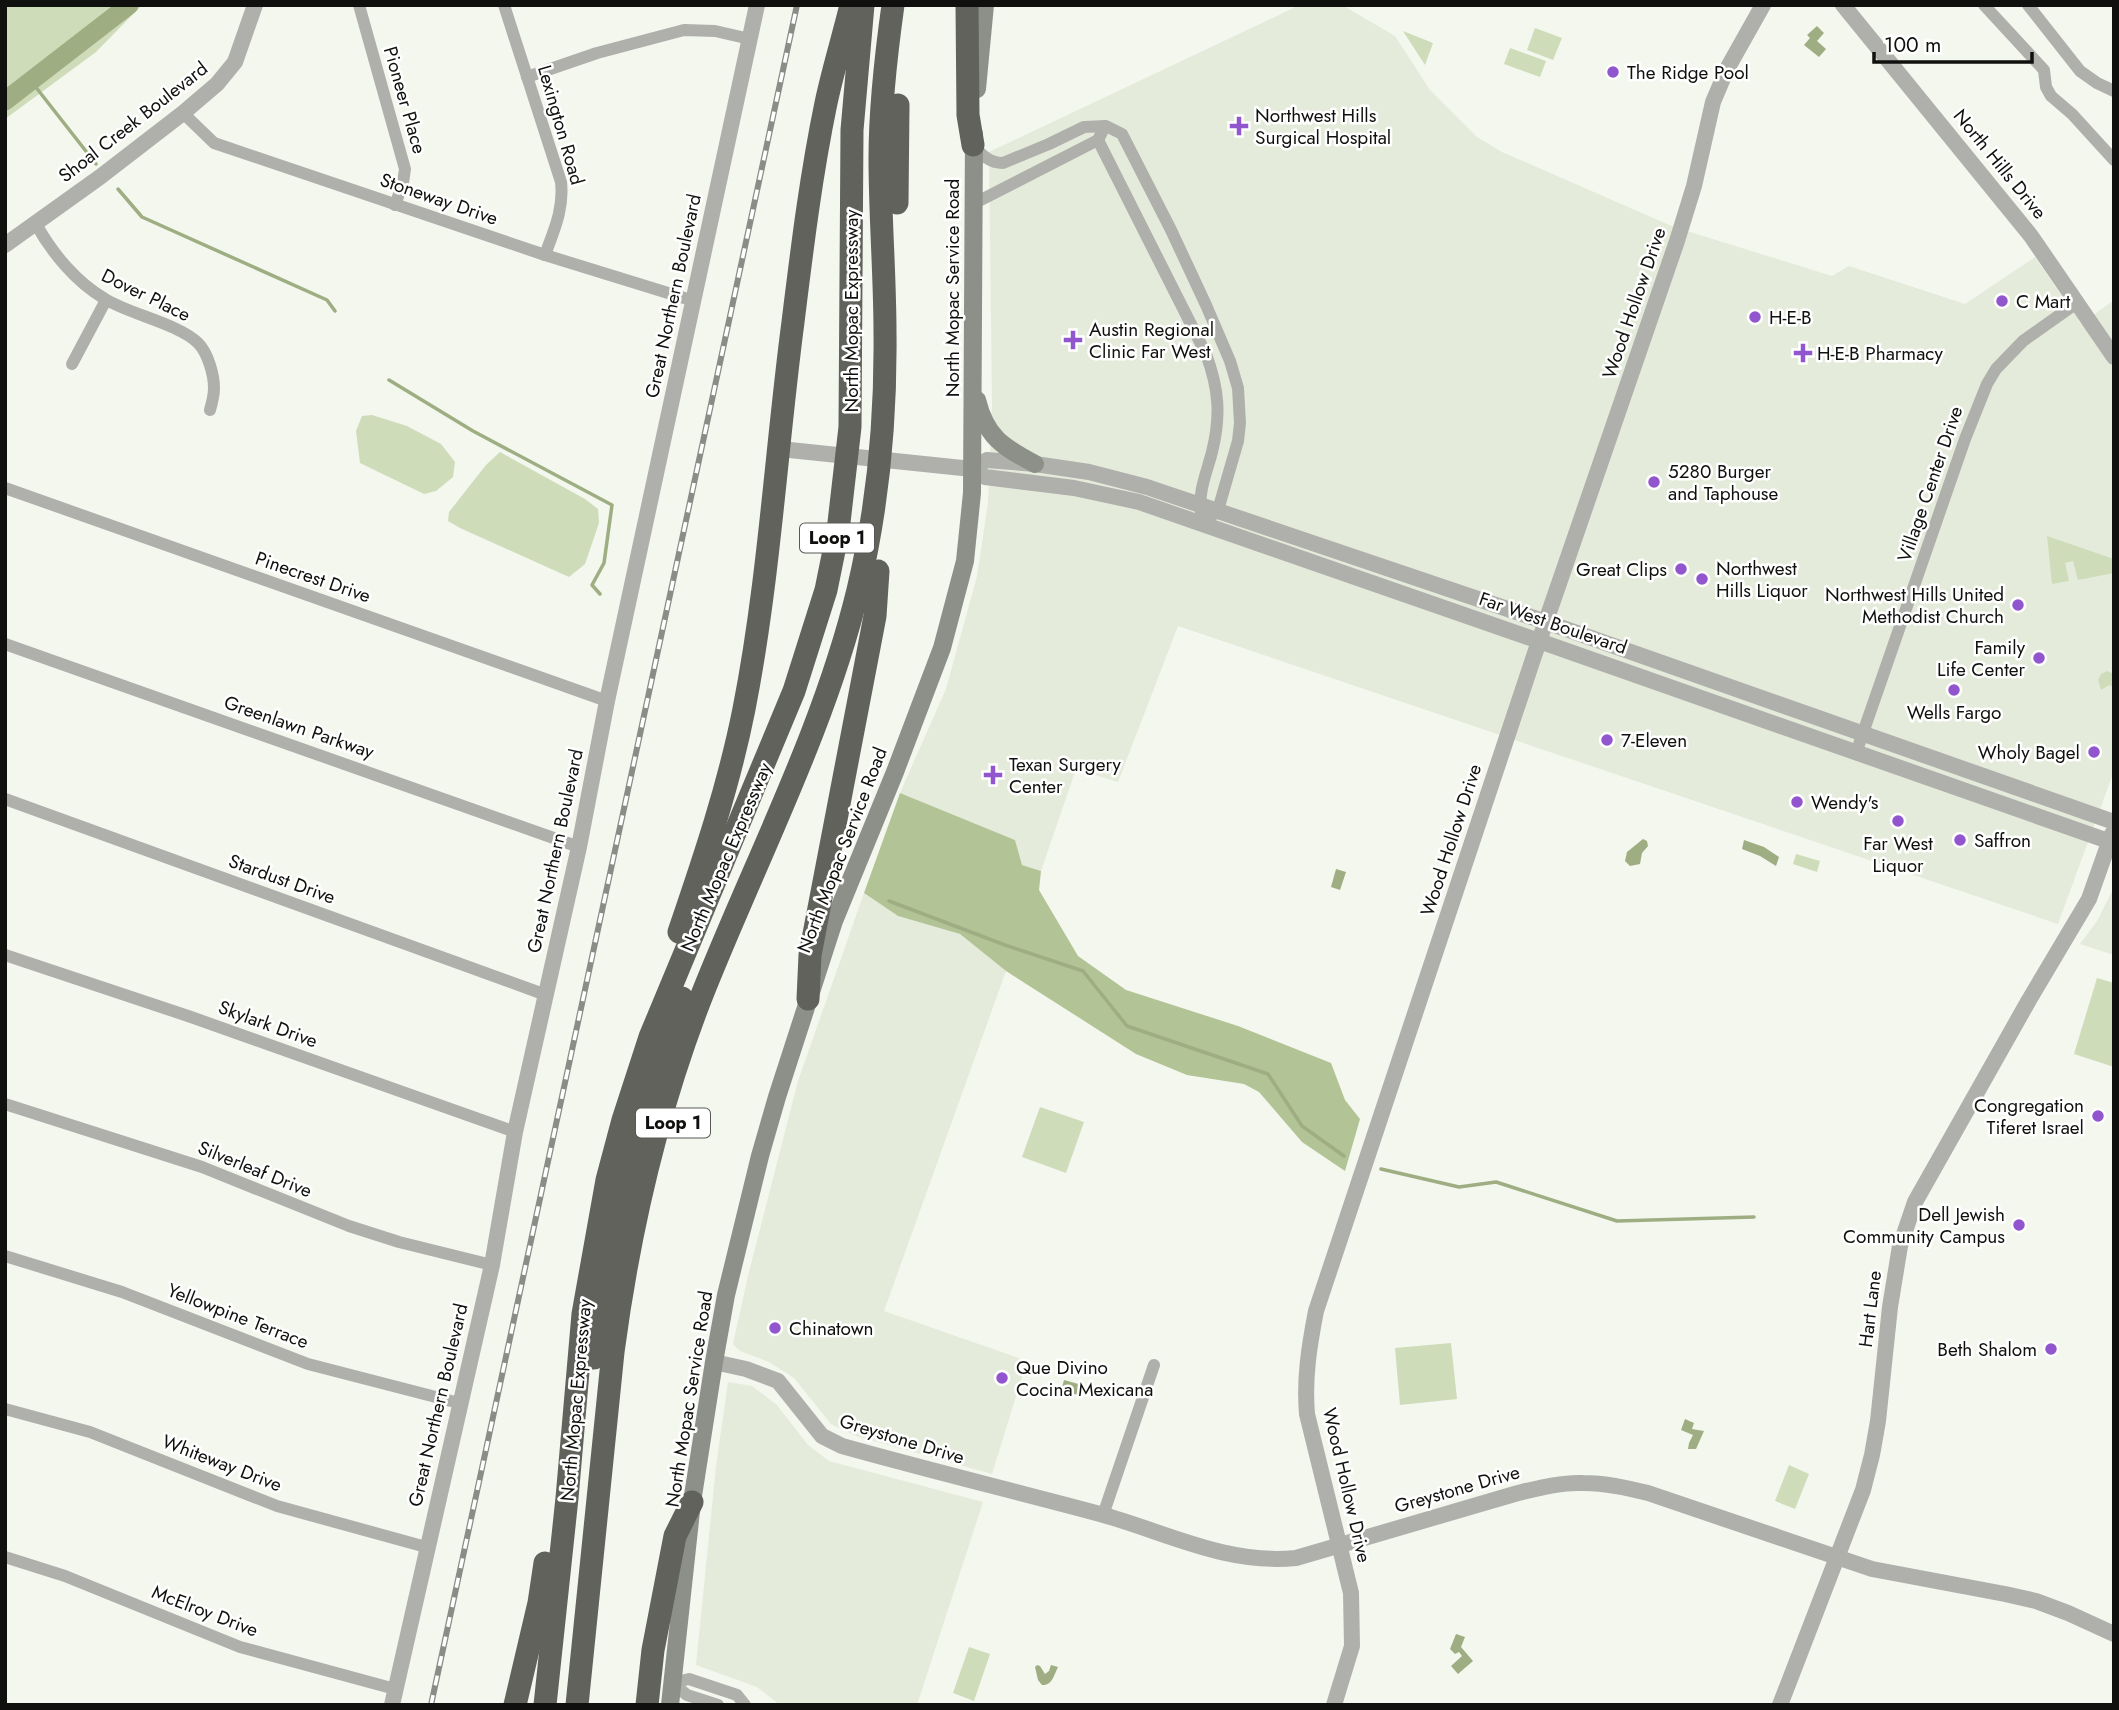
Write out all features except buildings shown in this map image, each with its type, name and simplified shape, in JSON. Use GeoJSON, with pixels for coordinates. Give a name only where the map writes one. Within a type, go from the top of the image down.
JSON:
{"type":"FeatureCollection","features":[{"type":"Feature","properties":{"kind":"highway"},"geometry":{"type":"LineString","coordinates":[[650,1037],[661,985],[717,815],[744,711],[789,449],[792,324],[815,161],[851,5]]}},
{"type":"Feature","properties":{"kind":"highway","name":"North Mopac Expressway"},"geometry":{"type":"LineString","coordinates":[[545,1705],[583,1314],[597,1230],[623,1120],[650,1037],[794,691],[826,590],[836,543],[850,427],[852,130],[863,5]]}},
{"type":"Feature","properties":{"kind":"highway"},"geometry":{"type":"LineString","coordinates":[[559,1705],[595,1350],[602,1297],[624,1182],[658,1066],[683,995],[817,669],[841,586],[859,485],[864,421],[865,159],[877,5]]}},
{"type":"Feature","properties":{"kind":"highway"},"geometry":{"type":"LineString","coordinates":[[577,1705],[613,1352],[620,1298],[642,1187],[676,1068],[700,1001],[834,673],[859,588],[870,533],[877,485],[885,376],[880,159],[893,5]]}},
{"type":"Feature","properties":{"kind":"highway","name":"Loop 1"},"geometry":{"type":"LineString","coordinates":[[591,1705],[632,1310],[654,1193],[688,1076],[835,712],[878,571],[891,498],[895,427],[898,102],[908,5]]}},
{"type":"Feature","properties":{"kind":"highway"},"geometry":{"type":"LineString","coordinates":[[967,5],[968,115],[973,145]]}},
{"type":"Feature","properties":{"kind":"highway"},"geometry":{"type":"LineString","coordinates":[[882,201],[888,135],[898,102]]}},
{"type":"Feature","properties":{"kind":"highway"},"geometry":{"type":"LineString","coordinates":[[808,999],[810,956],[875,616],[878,571]]}},
{"type":"Feature","properties":{"kind":"highway"},"geometry":{"type":"LineString","coordinates":[[515,1705],[539,1603],[551,1529],[567,1498]]}},
{"type":"Feature","properties":{"kind":"highway"},"geometry":{"type":"LineString","coordinates":[[647,1705],[653,1650],[675,1536],[692,1502]]}},
{"type":"Feature","properties":{"kind":"main road","name":"North Mopac Service Road"},"geometry":{"type":"LineString","coordinates":[[670,1705],[692,1502],[714,1362],[726,1295],[760,1156],[834,921],[942,648],[965,561],[972,493],[973,145],[985,5]]}},
{"type":"Feature","properties":{"kind":"main road"},"geometry":{"type":"LineString","coordinates":[[972,383],[980,413],[991,434],[1007,449],[1035,464]]}},
{"type":"Feature","properties":{"kind":"street","name":"Shoal Creek Boulevard"},"geometry":{"type":"LineString","coordinates":[[5,246],[104,174],[217,84],[235,62],[255,5]]}},
{"type":"Feature","properties":{"kind":"street","name":"Pioneer Place"},"geometry":{"type":"LineString","coordinates":[[359,5],[405,169],[395,205]]}},
{"type":"Feature","properties":{"kind":"street","name":"Lexington Road"},"geometry":{"type":"LineString","coordinates":[[504,5],[561,182],[561,213],[545,256]]}},
{"type":"Feature","properties":{"kind":"street","name":"Great Northern Boulevard"},"geometry":{"type":"LineString","coordinates":[[393,1697],[492,1265],[516,1132],[757,5]]}},
{"type":"Feature","properties":{"kind":"street","name":"Wood Hollow Drive"},"geometry":{"type":"LineString","coordinates":[[1334,1705],[1352,1647],[1351,1593],[1307,1414],[1306,1368],[1316,1311],[1539,640],[1677,241],[1694,186],[1713,102],[1727,69],[1763,5]]}},
{"type":"Feature","properties":{"kind":"street","name":"North Hills Drive"},"geometry":{"type":"LineString","coordinates":[[1843,5],[2031,236],[2114,357]]}},
{"type":"Feature","properties":{"kind":"street"},"geometry":{"type":"LineString","coordinates":[[1984,5],[2041,66],[2051,96],[2072,114],[2114,160]]}},
{"type":"Feature","properties":{"kind":"street"},"geometry":{"type":"LineString","coordinates":[[2028,5],[2080,71],[2114,91]]}},
{"type":"Feature","properties":{"kind":"street"},"geometry":{"type":"LineString","coordinates":[[527,77],[597,53],[684,30],[715,31],[750,39]]}},
{"type":"Feature","properties":{"kind":"street","name":"Stoneway Drive"},"geometry":{"type":"LineString","coordinates":[[183,113],[214,143],[545,256],[694,301]]}},
{"type":"Feature","properties":{"kind":"street"},"geometry":{"type":"LineString","coordinates":[[973,204],[1098,140],[1106,126]]}},
{"type":"Feature","properties":{"kind":"street"},"geometry":{"type":"LineString","coordinates":[[973,145],[986,159],[1003,163],[1084,127],[1106,126],[1122,134],[1206,305],[1238,388],[1240,423],[1235,454],[1218,510],[1203,524]]}},
{"type":"Feature","properties":{"kind":"street"},"geometry":{"type":"LineString","coordinates":[[1098,140],[1206,354],[1214,376],[1218,396],[1216,436],[1202,487],[1200,504],[1203,524]]}},
{"type":"Feature","properties":{"kind":"street","name":"Dover Place"},"geometry":{"type":"LineString","coordinates":[[36,224],[43,237],[79,281],[106,300],[180,332],[198,343],[208,360],[214,388],[210,410]]}},
{"type":"Feature","properties":{"kind":"street"},"geometry":{"type":"LineString","coordinates":[[72,364],[106,300]]}},
{"type":"Feature","properties":{"kind":"street","name":"Village Center Drive"},"geometry":{"type":"LineString","coordinates":[[1856,753],[1965,439],[1987,384],[1996,369],[2023,341],[2078,302]]}},
{"type":"Feature","properties":{"kind":"street"},"geometry":{"type":"LineString","coordinates":[[1189,320],[1206,305]]}},
{"type":"Feature","properties":{"kind":"street","name":"Far West Boulevard"},"geometry":{"type":"LineString","coordinates":[[789,449],[972,469],[985,477],[1074,488],[1139,502],[1856,753],[2112,838]]}},
{"type":"Feature","properties":{"kind":"street","name":"Far West Boulevard"},"geometry":{"type":"LineString","coordinates":[[972,469],[987,460],[1035,464],[1089,472],[1147,487],[1546,622],[2114,822]]}},
{"type":"Feature","properties":{"kind":"street","name":"Pinecrest Drive"},"geometry":{"type":"LineString","coordinates":[[5,488],[607,701]]}},
{"type":"Feature","properties":{"kind":"street","name":"Greenlawn Parkway"},"geometry":{"type":"LineString","coordinates":[[5,644],[579,847]]}},
{"type":"Feature","properties":{"kind":"street","name":"Stardust Drive"},"geometry":{"type":"LineString","coordinates":[[5,799],[546,995]]}},
{"type":"Feature","properties":{"kind":"street","name":"Hart Lane"},"geometry":{"type":"LineString","coordinates":[[1780,1705],[1863,1490],[1872,1455],[1900,1246],[1915,1202],[2089,899],[2112,838]]}},
{"type":"Feature","properties":{"kind":"street","name":"Skylark Drive"},"geometry":{"type":"LineString","coordinates":[[5,955],[191,1017],[516,1132]]}},
{"type":"Feature","properties":{"kind":"street","name":"Silverleaf Drive"},"geometry":{"type":"LineString","coordinates":[[5,1104],[202,1167],[348,1226],[399,1242],[492,1265]]}},
{"type":"Feature","properties":{"kind":"street","name":"Yellowpine Terrace"},"geometry":{"type":"LineString","coordinates":[[5,1255],[122,1292],[307,1364],[459,1404]]}},
{"type":"Feature","properties":{"kind":"street","name":"Greystone Drive"},"geometry":{"type":"LineString","coordinates":[[714,1362],[746,1368],[778,1381],[822,1436],[842,1446],[1103,1515],[1191,1544],[1248,1559],[1271,1561],[1296,1558],[1518,1493],[1581,1483],[1617,1486],[1648,1493],[1872,1570],[2036,1601],[2114,1634]]}},
{"type":"Feature","properties":{"kind":"street"},"geometry":{"type":"LineString","coordinates":[[1103,1515],[1154,1365]]}},
{"type":"Feature","properties":{"kind":"street","name":"Whiteway Drive"},"geometry":{"type":"LineString","coordinates":[[5,1409],[90,1432],[277,1506],[426,1547]]}},
{"type":"Feature","properties":{"kind":"street","name":"McElroy Drive"},"geometry":{"type":"LineString","coordinates":[[5,1557],[65,1576],[240,1647],[393,1697]]}},
{"type":"Feature","properties":{"kind":"street"},"geometry":{"type":"LineString","coordinates":[[672,1683],[689,1679],[737,1695],[745,1705]]}},
{"type":"Feature","properties":{"kind":"street"},"geometry":{"type":"LineString","coordinates":[[672,1683],[688,1695],[718,1705]]}},
{"type":"Feature","properties":{"kind":"shaded area"},"geometry":{"type":"Polygon","coordinates":[[[5,5],[142,5],[96,52],[5,119],[5,5]]]}},
{"type":"Feature","properties":{"kind":"shaded area"},"geometry":{"type":"Polygon","coordinates":[[[1300,5],[1342,5],[1395,36],[1430,90],[1477,137],[1502,152],[1674,227],[1832,276],[1849,266],[1965,304],[2035,257],[2081,324],[2114,300],[2114,771],[2058,924],[1178,626],[1118,782],[1076,769],[1041,871],[1022,865],[1015,840],[900,793],[946,689],[977,576],[988,503],[992,405],[989,152],[1300,5]]]}},
{"type":"Feature","properties":{"kind":"shaded area"},"geometry":{"type":"Polygon","coordinates":[[[1817,26],[1824,33],[1817,41],[1826,49],[1819,57],[1804,45],[1810,38],[1807,35],[1817,26]]]}},
{"type":"Feature","properties":{"kind":"shaded area"},"geometry":{"type":"Polygon","coordinates":[[[1535,28],[1562,38],[1553,60],[1527,50],[1535,28]]]}},
{"type":"Feature","properties":{"kind":"shaded area"},"geometry":{"type":"Polygon","coordinates":[[[1403,31],[1433,43],[1425,65],[1403,31]]]}},
{"type":"Feature","properties":{"kind":"shaded area"},"geometry":{"type":"Polygon","coordinates":[[[1510,48],[1546,61],[1540,77],[1504,64],[1510,48]]]}},
{"type":"Feature","properties":{"kind":"shaded area"},"geometry":{"type":"Polygon","coordinates":[[[372,415],[407,426],[441,444],[455,462],[453,477],[436,491],[424,494],[360,463],[356,431],[362,416],[372,415]]]}},
{"type":"Feature","properties":{"kind":"shaded area"},"geometry":{"type":"Polygon","coordinates":[[[500,452],[585,499],[598,509],[599,523],[585,564],[569,577],[448,521],[449,512],[486,465],[500,452]]]}},
{"type":"Feature","properties":{"kind":"shaded area"},"geometry":{"type":"Polygon","coordinates":[[[2047,536],[2114,559],[2114,573],[2078,580],[2073,561],[2065,563],[2069,581],[2052,584],[2047,536]]]}},
{"type":"Feature","properties":{"kind":"shaded area"},"geometry":{"type":"Polygon","coordinates":[[[2107,671],[2112,673],[2114,687],[2109,685],[2101,690],[2098,680],[2101,674],[2107,671]]]}},
{"type":"Feature","properties":{"kind":"shaded area"},"geometry":{"type":"Polygon","coordinates":[[[900,793],[1015,840],[1022,865],[1041,871],[1039,890],[1078,956],[1126,990],[1238,1026],[1331,1063],[1345,1100],[1360,1119],[1345,1171],[1302,1142],[1259,1092],[1244,1084],[1187,1075],[1136,1054],[1006,971],[960,934],[898,916],[864,893],[900,793]]]}},
{"type":"Feature","properties":{"kind":"shaded area"},"geometry":{"type":"Polygon","coordinates":[[[1643,839],[1648,846],[1642,853],[1640,864],[1630,866],[1625,861],[1627,852],[1643,839]]]}},
{"type":"Feature","properties":{"kind":"shaded area"},"geometry":{"type":"Polygon","coordinates":[[[1744,840],[1764,847],[1779,857],[1776,866],[1742,849],[1744,840]]]}},
{"type":"Feature","properties":{"kind":"shaded area"},"geometry":{"type":"Polygon","coordinates":[[[1796,854],[1820,861],[1817,872],[1793,864],[1796,854]]]}},
{"type":"Feature","properties":{"kind":"shaded area"},"geometry":{"type":"Polygon","coordinates":[[[1336,869],[1346,872],[1340,890],[1331,887],[1336,869]]]}},
{"type":"Feature","properties":{"kind":"shaded area"},"geometry":{"type":"Polygon","coordinates":[[[2114,887],[2114,955],[2080,944],[2097,921],[2114,887]]]}},
{"type":"Feature","properties":{"kind":"shaded area"},"geometry":{"type":"Polygon","coordinates":[[[864,893],[898,916],[960,934],[1006,971],[884,1311],[1027,1361],[992,1474],[856,1436],[831,1424],[794,1378],[769,1362],[740,1351],[733,1344],[798,1081],[864,893]]]}},
{"type":"Feature","properties":{"kind":"shaded area"},"geometry":{"type":"Polygon","coordinates":[[[2097,978],[2114,983],[2114,1067],[2074,1054],[2097,978]]]}},
{"type":"Feature","properties":{"kind":"shaded area"},"geometry":{"type":"Polygon","coordinates":[[[1040,1107],[1084,1122],[1066,1173],[1022,1157],[1040,1107]]]}},
{"type":"Feature","properties":{"kind":"shaded area"},"geometry":{"type":"Polygon","coordinates":[[[1451,1343],[1457,1399],[1400,1405],[1395,1348],[1451,1343]]]}},
{"type":"Feature","properties":{"kind":"shaded area"},"geometry":{"type":"Polygon","coordinates":[[[1064,1380],[1082,1385],[1079,1395],[1061,1391],[1064,1380]]]}},
{"type":"Feature","properties":{"kind":"shaded area"},"geometry":{"type":"Polygon","coordinates":[[[728,1382],[752,1386],[777,1405],[808,1445],[829,1461],[983,1502],[917,1705],[780,1705],[757,1687],[696,1665],[716,1466],[728,1382]]]}},
{"type":"Feature","properties":{"kind":"shaded area"},"geometry":{"type":"Polygon","coordinates":[[[1685,1419],[1694,1423],[1692,1429],[1704,1431],[1696,1449],[1688,1449],[1693,1435],[1681,1430],[1685,1419]]]}},
{"type":"Feature","properties":{"kind":"shaded area"},"geometry":{"type":"Polygon","coordinates":[[[1789,1465],[1809,1474],[1795,1509],[1775,1501],[1789,1465]]]}},
{"type":"Feature","properties":{"kind":"shaded area"},"geometry":{"type":"Polygon","coordinates":[[[1456,1634],[1465,1637],[1461,1647],[1473,1661],[1458,1674],[1451,1666],[1462,1656],[1450,1649],[1456,1634]]]}},
{"type":"Feature","properties":{"kind":"shaded area"},"geometry":{"type":"Polygon","coordinates":[[[969,1647],[990,1654],[974,1701],[953,1693],[969,1647]]]}},
{"type":"Feature","properties":{"kind":"shaded area"},"geometry":{"type":"Polygon","coordinates":[[[1037,1665],[1045,1674],[1051,1665],[1058,1667],[1048,1684],[1042,1685],[1038,1680],[1035,1667],[1037,1665]]]}},
{"type":"Feature","properties":{"kind":"waterway"},"geometry":{"type":"LineString","coordinates":[[5,101],[129,5]]}},
{"type":"Feature","properties":{"kind":"waterway"},"geometry":{"type":"LineString","coordinates":[[31,81],[96,164]]}},
{"type":"Feature","properties":{"kind":"waterway"},"geometry":{"type":"LineString","coordinates":[[118,189],[142,217],[327,300],[335,311]]}},
{"type":"Feature","properties":{"kind":"waterway"},"geometry":{"type":"LineString","coordinates":[[389,380],[473,431],[612,505],[604,563],[592,585],[600,594]]}},
{"type":"Feature","properties":{"kind":"waterway"},"geometry":{"type":"LineString","coordinates":[[889,901],[1083,971],[1127,1026],[1268,1074],[1302,1126],[1344,1156]]}},
{"type":"Feature","properties":{"kind":"waterway"},"geometry":{"type":"LineString","coordinates":[[1381,1169],[1459,1187],[1496,1182],[1617,1221],[1754,1217]]}},
{"type":"Feature","properties":{"kind":"railway"},"geometry":{"type":"LineString","coordinates":[[431,1705],[797,5]]}},
{"type":"Feature","properties":{"kind":"place","name":"The Ridge Pool"},"geometry":{"type":"Point","coordinates":[1613,72]}},
{"type":"Feature","properties":{"kind":"place","name":"Northwest Hills Surgical Hospital"},"geometry":{"type":"Point","coordinates":[1239,126]}},
{"type":"Feature","properties":{"kind":"place","name":"C Mart"},"geometry":{"type":"Point","coordinates":[2002,301]}},
{"type":"Feature","properties":{"kind":"place","name":"H-E-B"},"geometry":{"type":"Point","coordinates":[1755,317]}},
{"type":"Feature","properties":{"kind":"place","name":"Austin Regional Clinic Far West"},"geometry":{"type":"Point","coordinates":[1073,340]}},
{"type":"Feature","properties":{"kind":"place","name":"H-E-B Pharmacy"},"geometry":{"type":"Point","coordinates":[1803,353]}},
{"type":"Feature","properties":{"kind":"place","name":"5280 Burger and Taphouse"},"geometry":{"type":"Point","coordinates":[1654,482]}},
{"type":"Feature","properties":{"kind":"place","name":"Great Clips"},"geometry":{"type":"Point","coordinates":[1681,569]}},
{"type":"Feature","properties":{"kind":"place","name":"Northwest Hills Liquor"},"geometry":{"type":"Point","coordinates":[1702,579]}},
{"type":"Feature","properties":{"kind":"place","name":"Northwest Hills United Methodist Church"},"geometry":{"type":"Point","coordinates":[2018,605]}},
{"type":"Feature","properties":{"kind":"place","name":"Family Life Center"},"geometry":{"type":"Point","coordinates":[2039,658]}},
{"type":"Feature","properties":{"kind":"place","name":"Wells Fargo"},"geometry":{"type":"Point","coordinates":[1954,690]}},
{"type":"Feature","properties":{"kind":"place","name":"7-Eleven"},"geometry":{"type":"Point","coordinates":[1607,740]}},
{"type":"Feature","properties":{"kind":"place","name":"Wholy Bagel"},"geometry":{"type":"Point","coordinates":[2094,752]}},
{"type":"Feature","properties":{"kind":"place","name":"Texan Surgery Center"},"geometry":{"type":"Point","coordinates":[993,775]}},
{"type":"Feature","properties":{"kind":"place","name":"Wendy's"},"geometry":{"type":"Point","coordinates":[1797,802]}},
{"type":"Feature","properties":{"kind":"place","name":"Far West Liquor"},"geometry":{"type":"Point","coordinates":[1898,821]}},
{"type":"Feature","properties":{"kind":"place","name":"Saffron"},"geometry":{"type":"Point","coordinates":[1960,840]}},
{"type":"Feature","properties":{"kind":"place","name":"Congregation Tiferet Israel"},"geometry":{"type":"Point","coordinates":[2098,1116]}},
{"type":"Feature","properties":{"kind":"place","name":"Dell Jewish Community Campus"},"geometry":{"type":"Point","coordinates":[2019,1225]}},
{"type":"Feature","properties":{"kind":"place","name":"Chinatown"},"geometry":{"type":"Point","coordinates":[775,1328]}},
{"type":"Feature","properties":{"kind":"place","name":"Beth Shalom"},"geometry":{"type":"Point","coordinates":[2051,1349]}},
{"type":"Feature","properties":{"kind":"place","name":"Que Divino Cocina Mexicana"},"geometry":{"type":"Point","coordinates":[1002,1378]}}]}
